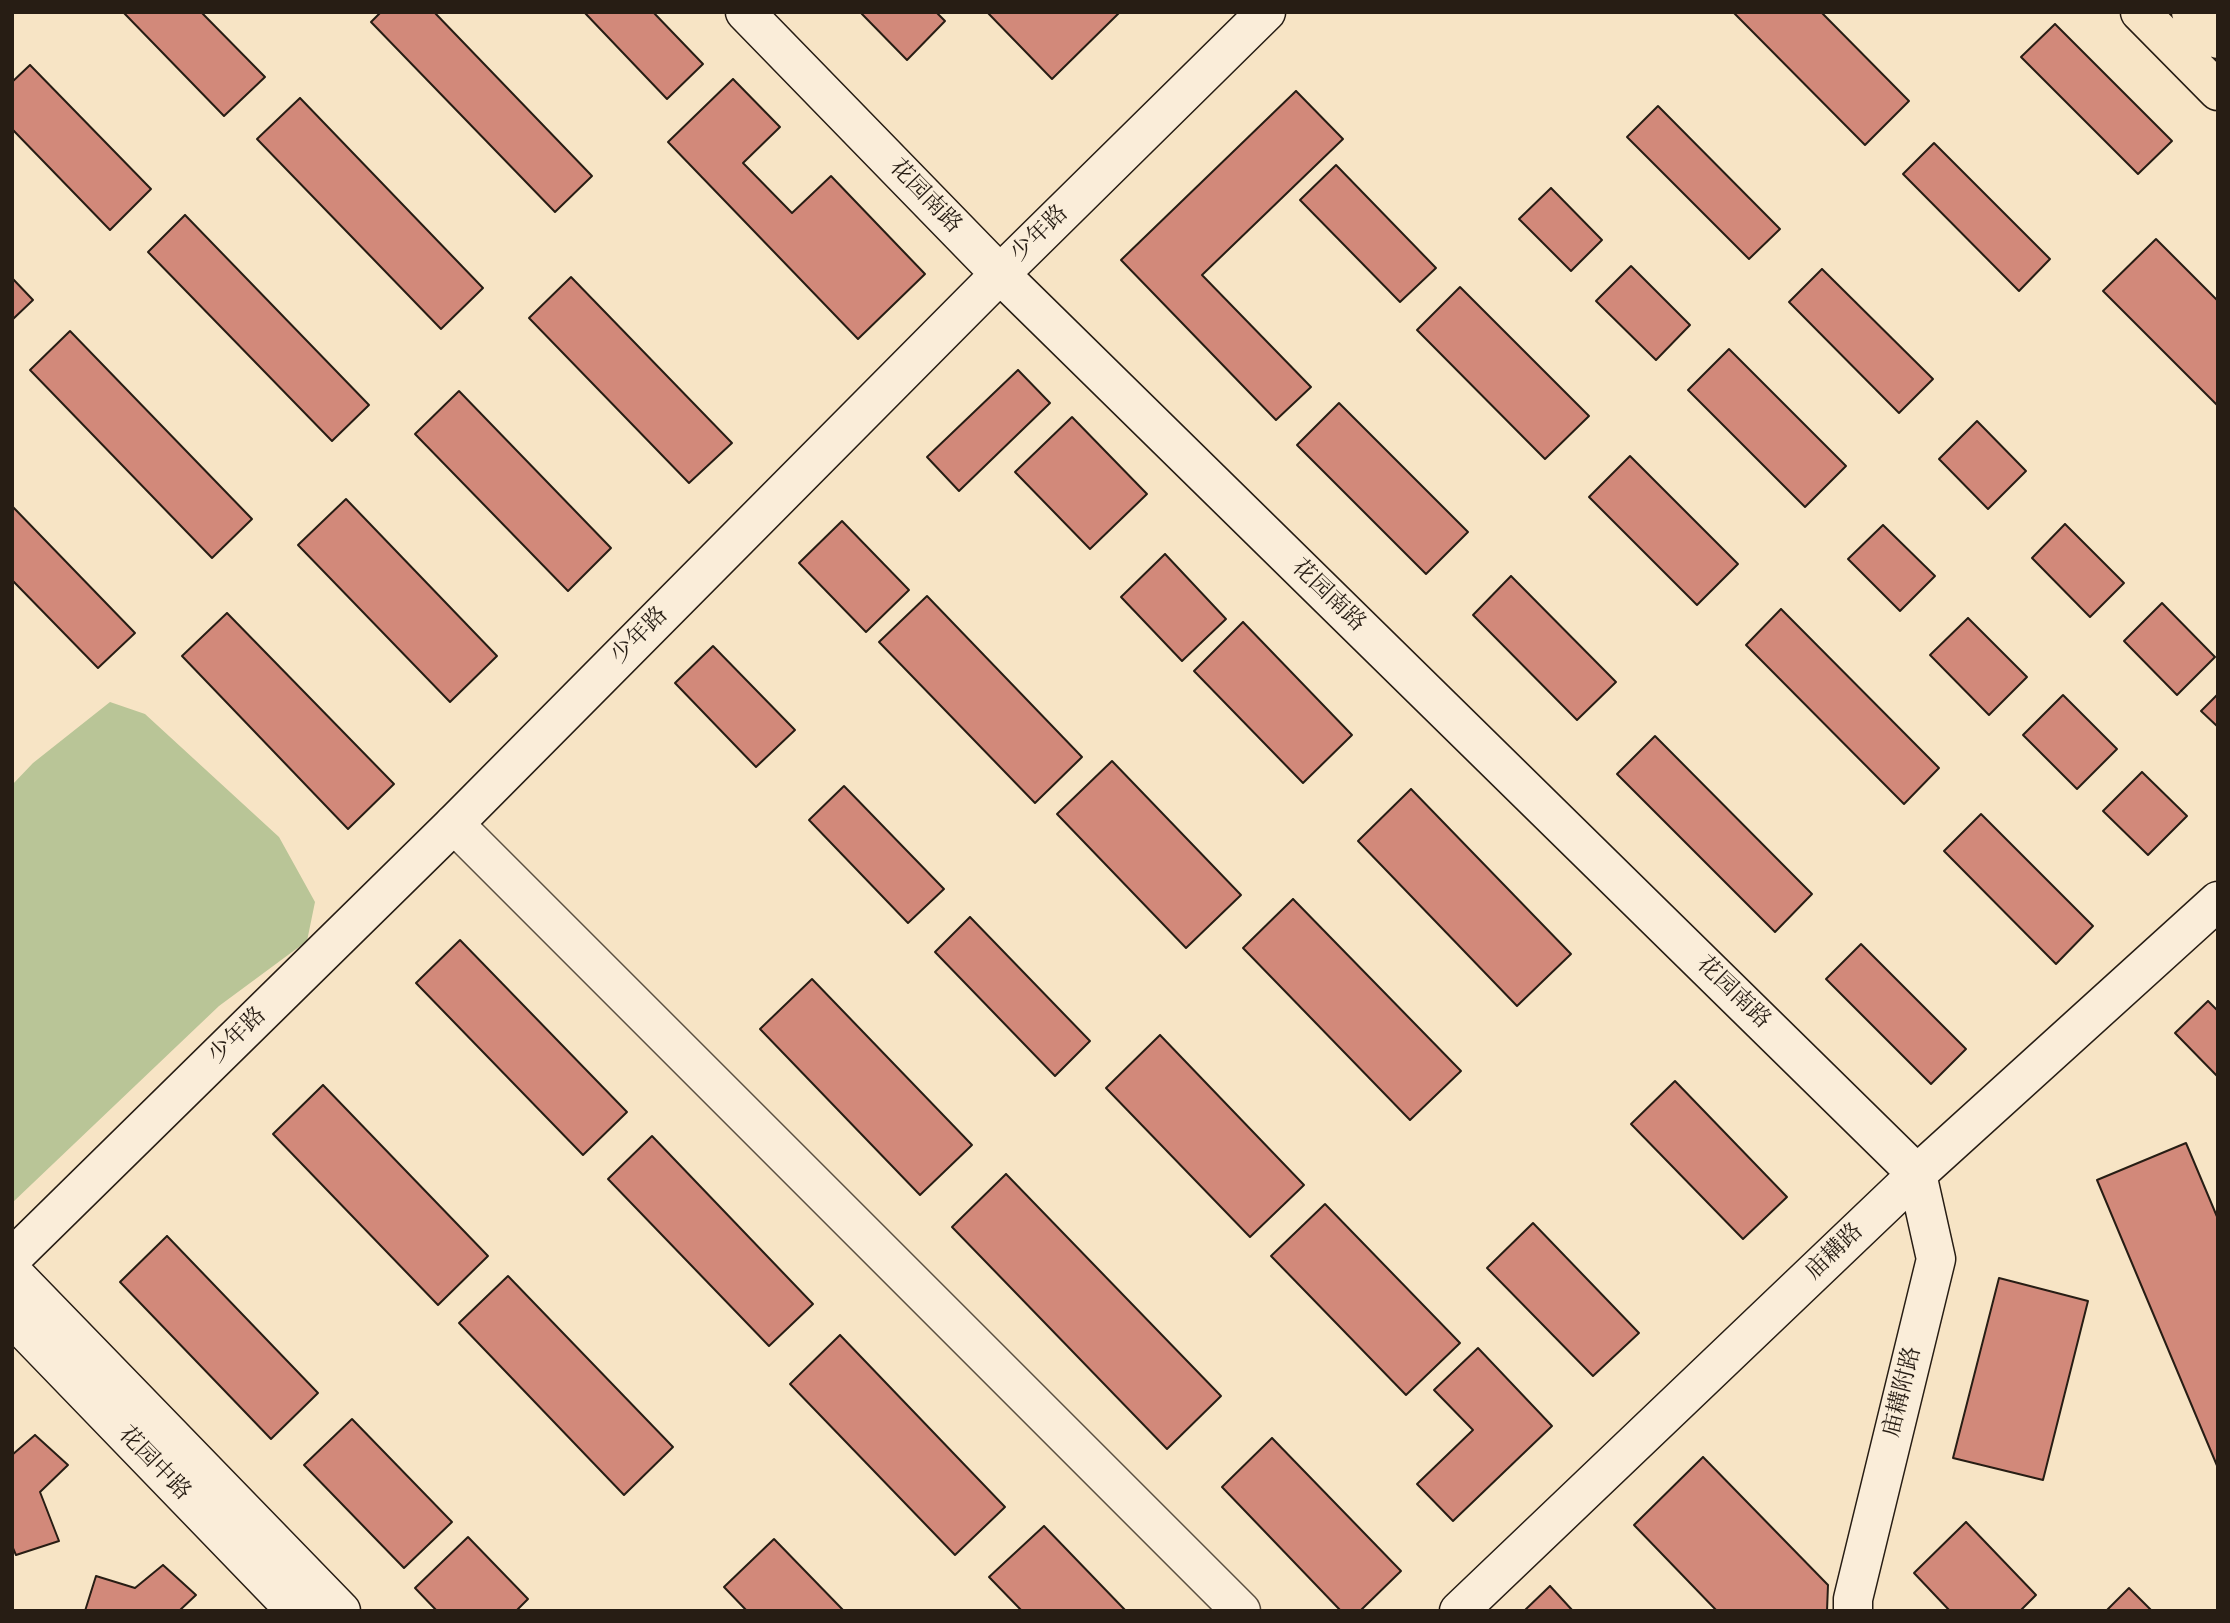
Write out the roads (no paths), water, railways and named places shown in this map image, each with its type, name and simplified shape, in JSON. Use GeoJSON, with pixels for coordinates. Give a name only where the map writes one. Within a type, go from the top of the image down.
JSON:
{"type":"FeatureCollection","features":[{"type":"Feature","properties":{"kind":"main road"},"geometry":{"type":"LineString","coordinates":[[2140,12],[2218,91]]}},
{"type":"Feature","properties":{"kind":"main road"},"geometry":{"type":"LineString","coordinates":[[2191,12],[2218,39]]}},
{"type":"Feature","properties":{"kind":"street","name":"花园南路"},"geometry":{"type":"LineString","coordinates":[[745,12],[1000,274],[1917,1174]]}},
{"type":"Feature","properties":{"kind":"street","name":"少年路"},"geometry":{"type":"LineString","coordinates":[[12,1258],[454,824],[1000,274],[1266,12]]}},
{"type":"Feature","properties":{"kind":"street"},"geometry":{"type":"LineString","coordinates":[[454,824],[1241,1611]]}},
{"type":"Feature","properties":{"kind":"street","name":"庙耩路"},"geometry":{"type":"LineString","coordinates":[[1459,1611],[1917,1174],[2218,901]]}},
{"type":"Feature","properties":{"kind":"street","name":"庙耩附路"},"geometry":{"type":"LineString","coordinates":[[1853,1611],[1853,1599],[1936,1259],[1917,1174]]}},
{"type":"Feature","properties":{"kind":"street"},"geometry":{"type":"LineString","coordinates":[[12,1272],[341,1611]]}},
{"type":"Feature","properties":{"kind":"street","name":"花园中路"},"geometry":{"type":"LineString","coordinates":[[12,1317],[296,1611]]}}]}
